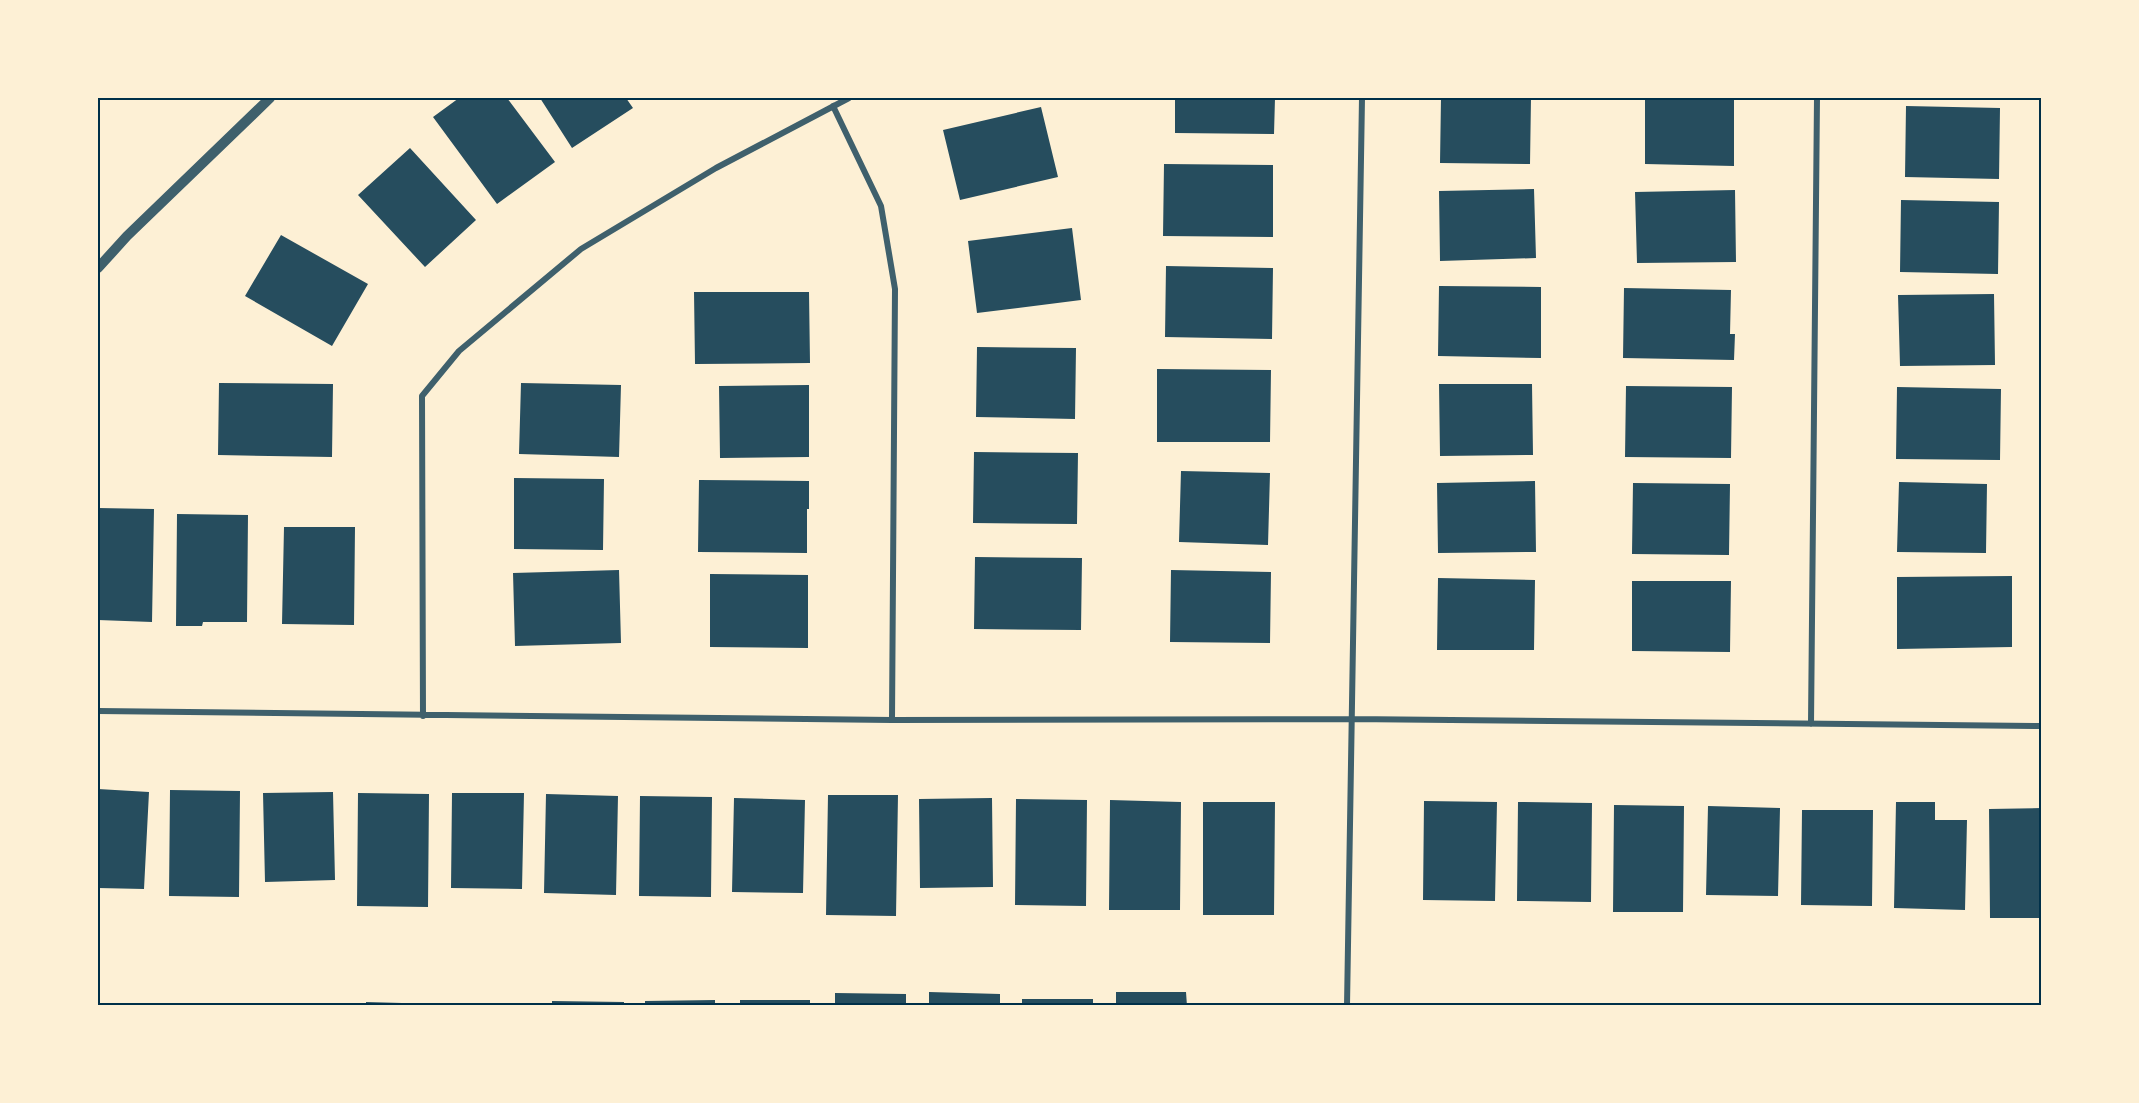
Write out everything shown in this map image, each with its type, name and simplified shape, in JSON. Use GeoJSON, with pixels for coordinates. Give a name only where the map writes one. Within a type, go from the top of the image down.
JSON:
{"type":"FeatureCollection","features":[{"type":"Feature","properties":{"kind":"street"},"geometry":{"type":"LineString","coordinates":[[98,268],[270,98]]}},
{"type":"Feature","properties":{"kind":"street"},"geometry":{"type":"LineString","coordinates":[[423,716],[422,396],[459,351],[581,249],[716,168],[849,98]]}},
{"type":"Feature","properties":{"kind":"street"},"geometry":{"type":"LineString","coordinates":[[1347,1005],[1362,98]]}},
{"type":"Feature","properties":{"kind":"street"},"geometry":{"type":"LineString","coordinates":[[1811,724],[1817,98]]}},
{"type":"Feature","properties":{"kind":"street"},"geometry":{"type":"LineString","coordinates":[[833,106],[881,206],[895,289],[892,720]]}},
{"type":"Feature","properties":{"kind":"street"},"geometry":{"type":"LineString","coordinates":[[98,711],[892,720],[1351,719],[2042,726]]}},
{"type":"Feature","properties":{"kind":"building"},"geometry":{"type":"Polygon","coordinates":[[[459,98],[507,98],[555,162],[497,204],[433,117],[459,98]]]}},
{"type":"Feature","properties":{"kind":"building"},"geometry":{"type":"Polygon","coordinates":[[[540,98],[626,98],[633,108],[572,148],[540,98]]]}},
{"type":"Feature","properties":{"kind":"building"},"geometry":{"type":"Polygon","coordinates":[[[1175,98],[1275,98],[1274,134],[1175,133],[1175,98]]]}},
{"type":"Feature","properties":{"kind":"building"},"geometry":{"type":"Polygon","coordinates":[[[1441,98],[1531,98],[1530,164],[1440,163],[1441,98]]]}},
{"type":"Feature","properties":{"kind":"building"},"geometry":{"type":"Polygon","coordinates":[[[1645,98],[1734,98],[1734,166],[1645,164],[1645,98]]]}},
{"type":"Feature","properties":{"kind":"building"},"geometry":{"type":"Polygon","coordinates":[[[1906,106],[2000,108],[1999,179],[1905,177],[1906,106]]]}},
{"type":"Feature","properties":{"kind":"building"},"geometry":{"type":"Polygon","coordinates":[[[1041,107],[1058,177],[960,200],[943,130],[1041,107]]]}},
{"type":"Feature","properties":{"kind":"building"},"geometry":{"type":"Polygon","coordinates":[[[410,148],[476,220],[425,267],[358,195],[410,148]]]}},
{"type":"Feature","properties":{"kind":"building"},"geometry":{"type":"Polygon","coordinates":[[[1164,164],[1273,165],[1273,237],[1163,236],[1164,164]]]}},
{"type":"Feature","properties":{"kind":"building"},"geometry":{"type":"Polygon","coordinates":[[[1534,189],[1536,258],[1440,261],[1439,191],[1534,189]]]}},
{"type":"Feature","properties":{"kind":"building"},"geometry":{"type":"Polygon","coordinates":[[[1735,190],[1736,262],[1637,263],[1635,192],[1735,190]]]}},
{"type":"Feature","properties":{"kind":"building"},"geometry":{"type":"Polygon","coordinates":[[[1901,200],[1999,202],[1998,274],[1900,272],[1901,200]]]}},
{"type":"Feature","properties":{"kind":"building"},"geometry":{"type":"Polygon","coordinates":[[[1072,228],[1081,300],[977,313],[968,241],[1072,228]]]}},
{"type":"Feature","properties":{"kind":"building"},"geometry":{"type":"Polygon","coordinates":[[[281,235],[368,284],[332,346],[245,296],[281,235]]]}},
{"type":"Feature","properties":{"kind":"building"},"geometry":{"type":"Polygon","coordinates":[[[1166,266],[1273,268],[1272,339],[1165,337],[1166,266]]]}},
{"type":"Feature","properties":{"kind":"building"},"geometry":{"type":"Polygon","coordinates":[[[1439,286],[1541,287],[1541,358],[1438,356],[1439,286]]]}},
{"type":"Feature","properties":{"kind":"building"},"geometry":{"type":"Polygon","coordinates":[[[1624,288],[1731,290],[1730,334],[1735,334],[1734,360],[1623,358],[1624,288]]]}},
{"type":"Feature","properties":{"kind":"building"},"geometry":{"type":"Polygon","coordinates":[[[694,292],[809,292],[810,363],[695,364],[694,292]]]}},
{"type":"Feature","properties":{"kind":"building"},"geometry":{"type":"Polygon","coordinates":[[[1994,294],[1995,365],[1900,366],[1898,295],[1994,294]]]}},
{"type":"Feature","properties":{"kind":"building"},"geometry":{"type":"Polygon","coordinates":[[[977,347],[1076,348],[1075,419],[976,417],[977,347]]]}},
{"type":"Feature","properties":{"kind":"building"},"geometry":{"type":"Polygon","coordinates":[[[1157,369],[1271,370],[1270,442],[1157,442],[1157,369]]]}},
{"type":"Feature","properties":{"kind":"building"},"geometry":{"type":"Polygon","coordinates":[[[219,383],[333,384],[332,457],[218,455],[219,383]]]}},
{"type":"Feature","properties":{"kind":"building"},"geometry":{"type":"Polygon","coordinates":[[[521,383],[621,385],[619,457],[519,454],[521,383]]]}},
{"type":"Feature","properties":{"kind":"building"},"geometry":{"type":"Polygon","coordinates":[[[1439,384],[1532,384],[1533,455],[1440,456],[1439,384]]]}},
{"type":"Feature","properties":{"kind":"building"},"geometry":{"type":"Polygon","coordinates":[[[809,385],[809,457],[720,458],[719,386],[809,385]]]}},
{"type":"Feature","properties":{"kind":"building"},"geometry":{"type":"Polygon","coordinates":[[[1626,386],[1732,387],[1731,458],[1625,457],[1626,386]]]}},
{"type":"Feature","properties":{"kind":"building"},"geometry":{"type":"Polygon","coordinates":[[[1897,387],[2001,389],[2000,460],[1896,459],[1897,387]]]}},
{"type":"Feature","properties":{"kind":"building"},"geometry":{"type":"Polygon","coordinates":[[[974,452],[1078,453],[1077,524],[973,523],[974,452]]]}},
{"type":"Feature","properties":{"kind":"building"},"geometry":{"type":"Polygon","coordinates":[[[1181,471],[1270,473],[1268,545],[1179,542],[1181,471]]]}},
{"type":"Feature","properties":{"kind":"building"},"geometry":{"type":"Polygon","coordinates":[[[514,478],[604,479],[603,550],[514,549],[514,478]]]}},
{"type":"Feature","properties":{"kind":"building"},"geometry":{"type":"Polygon","coordinates":[[[699,480],[809,481],[807,553],[698,552],[699,480]]]}},
{"type":"Feature","properties":{"kind":"building"},"geometry":{"type":"Polygon","coordinates":[[[1535,481],[1536,552],[1438,553],[1437,483],[1535,481]]]}},
{"type":"Feature","properties":{"kind":"building"},"geometry":{"type":"Polygon","coordinates":[[[1899,482],[1987,484],[1986,553],[1897,552],[1899,482]]]}},
{"type":"Feature","properties":{"kind":"building"},"geometry":{"type":"Polygon","coordinates":[[[1633,483],[1730,484],[1729,555],[1632,554],[1633,483]]]}},
{"type":"Feature","properties":{"kind":"building"},"geometry":{"type":"Polygon","coordinates":[[[98,508],[154,509],[152,622],[98,620],[98,508]]]}},
{"type":"Feature","properties":{"kind":"building"},"geometry":{"type":"Polygon","coordinates":[[[177,514],[248,515],[247,622],[203,622],[202,626],[176,626],[177,514]]]}},
{"type":"Feature","properties":{"kind":"building"},"geometry":{"type":"Polygon","coordinates":[[[284,527],[355,527],[354,625],[282,624],[284,527]]]}},
{"type":"Feature","properties":{"kind":"building"},"geometry":{"type":"Polygon","coordinates":[[[975,557],[1082,558],[1081,630],[974,629],[975,557]]]}},
{"type":"Feature","properties":{"kind":"building"},"geometry":{"type":"Polygon","coordinates":[[[619,570],[621,643],[515,646],[513,573],[619,570]]]}},
{"type":"Feature","properties":{"kind":"building"},"geometry":{"type":"Polygon","coordinates":[[[1171,570],[1271,572],[1270,643],[1170,642],[1171,570]]]}},
{"type":"Feature","properties":{"kind":"building"},"geometry":{"type":"Polygon","coordinates":[[[710,574],[808,575],[808,648],[710,647],[710,574]]]}},
{"type":"Feature","properties":{"kind":"building"},"geometry":{"type":"Polygon","coordinates":[[[2012,576],[2012,647],[1897,649],[1897,577],[2012,576]]]}},
{"type":"Feature","properties":{"kind":"building"},"geometry":{"type":"Polygon","coordinates":[[[1438,578],[1535,580],[1534,650],[1437,650],[1438,578]]]}},
{"type":"Feature","properties":{"kind":"building"},"geometry":{"type":"Polygon","coordinates":[[[1632,581],[1731,581],[1730,652],[1632,651],[1632,581]]]}},
{"type":"Feature","properties":{"kind":"building"},"geometry":{"type":"Polygon","coordinates":[[[98,789],[149,792],[144,889],[98,888],[98,789]]]}},
{"type":"Feature","properties":{"kind":"building"},"geometry":{"type":"Polygon","coordinates":[[[170,790],[240,791],[239,897],[169,896],[170,790]]]}},
{"type":"Feature","properties":{"kind":"building"},"geometry":{"type":"Polygon","coordinates":[[[333,792],[335,880],[265,882],[263,793],[333,792]]]}},
{"type":"Feature","properties":{"kind":"building"},"geometry":{"type":"Polygon","coordinates":[[[358,793],[429,794],[428,907],[357,906],[358,793]]]}},
{"type":"Feature","properties":{"kind":"building"},"geometry":{"type":"Polygon","coordinates":[[[452,793],[524,793],[522,889],[451,888],[452,793]]]}},
{"type":"Feature","properties":{"kind":"building"},"geometry":{"type":"Polygon","coordinates":[[[546,794],[618,796],[616,895],[544,893],[546,794]]]}},
{"type":"Feature","properties":{"kind":"building"},"geometry":{"type":"Polygon","coordinates":[[[828,795],[898,795],[896,916],[826,915],[828,795]]]}},
{"type":"Feature","properties":{"kind":"building"},"geometry":{"type":"Polygon","coordinates":[[[640,796],[712,797],[711,897],[639,896],[640,796]]]}},
{"type":"Feature","properties":{"kind":"building"},"geometry":{"type":"Polygon","coordinates":[[[734,798],[805,800],[803,893],[732,892],[734,798]]]}},
{"type":"Feature","properties":{"kind":"building"},"geometry":{"type":"Polygon","coordinates":[[[992,798],[993,887],[920,888],[919,799],[992,798]]]}},
{"type":"Feature","properties":{"kind":"building"},"geometry":{"type":"Polygon","coordinates":[[[1016,799],[1087,800],[1086,906],[1015,905],[1016,799]]]}},
{"type":"Feature","properties":{"kind":"building"},"geometry":{"type":"Polygon","coordinates":[[[1110,800],[1181,802],[1180,910],[1109,910],[1110,800]]]}},
{"type":"Feature","properties":{"kind":"building"},"geometry":{"type":"Polygon","coordinates":[[[1424,801],[1497,802],[1495,901],[1423,900],[1424,801]]]}},
{"type":"Feature","properties":{"kind":"building"},"geometry":{"type":"Polygon","coordinates":[[[1203,802],[1275,802],[1274,915],[1203,915],[1203,802]]]}},
{"type":"Feature","properties":{"kind":"building"},"geometry":{"type":"Polygon","coordinates":[[[1518,802],[1592,803],[1591,902],[1517,901],[1518,802]]]}},
{"type":"Feature","properties":{"kind":"building"},"geometry":{"type":"Polygon","coordinates":[[[1896,802],[1935,802],[1935,820],[1967,820],[1965,910],[1894,908],[1896,802]]]}},
{"type":"Feature","properties":{"kind":"building"},"geometry":{"type":"Polygon","coordinates":[[[1614,805],[1684,806],[1683,912],[1613,912],[1614,805]]]}},
{"type":"Feature","properties":{"kind":"building"},"geometry":{"type":"Polygon","coordinates":[[[1708,806],[1780,808],[1778,896],[1706,895],[1708,806]]]}},
{"type":"Feature","properties":{"kind":"building"},"geometry":{"type":"Polygon","coordinates":[[[2042,808],[2042,918],[1990,918],[1989,809],[2042,808]]]}},
{"type":"Feature","properties":{"kind":"building"},"geometry":{"type":"Polygon","coordinates":[[[1802,810],[1873,810],[1872,906],[1801,905],[1802,810]]]}},
{"type":"Feature","properties":{"kind":"building"},"geometry":{"type":"Polygon","coordinates":[[[929,992],[1000,994],[1000,1006],[929,1006],[929,992]]]}},
{"type":"Feature","properties":{"kind":"building"},"geometry":{"type":"Polygon","coordinates":[[[1116,992],[1186,992],[1187,1006],[1116,1006],[1116,992]]]}},
{"type":"Feature","properties":{"kind":"building"},"geometry":{"type":"Polygon","coordinates":[[[835,993],[906,994],[906,1006],[835,1006],[835,993]]]}},
{"type":"Feature","properties":{"kind":"building"},"geometry":{"type":"Polygon","coordinates":[[[1022,999],[1093,999],[1093,1006],[1022,1006],[1022,999]]]}},
{"type":"Feature","properties":{"kind":"building"},"geometry":{"type":"Polygon","coordinates":[[[715,1000],[715,1006],[645,1006],[645,1001],[715,1000]]]}},
{"type":"Feature","properties":{"kind":"building"},"geometry":{"type":"Polygon","coordinates":[[[740,1000],[810,1000],[810,1006],[740,1006],[740,1000]]]}},
{"type":"Feature","properties":{"kind":"building"},"geometry":{"type":"Polygon","coordinates":[[[552,1001],[624,1002],[624,1006],[552,1006],[552,1001]]]}},
{"type":"Feature","properties":{"kind":"building"},"geometry":{"type":"Polygon","coordinates":[[[366,1002],[438,1004],[438,1006],[366,1006],[366,1002]]]}},
{"type":"Feature","properties":{"kind":"building"},"geometry":{"type":"Polygon","coordinates":[[[1894,1003],[1929,1003],[1929,1006],[1894,1006],[1894,1003]]]}}]}
